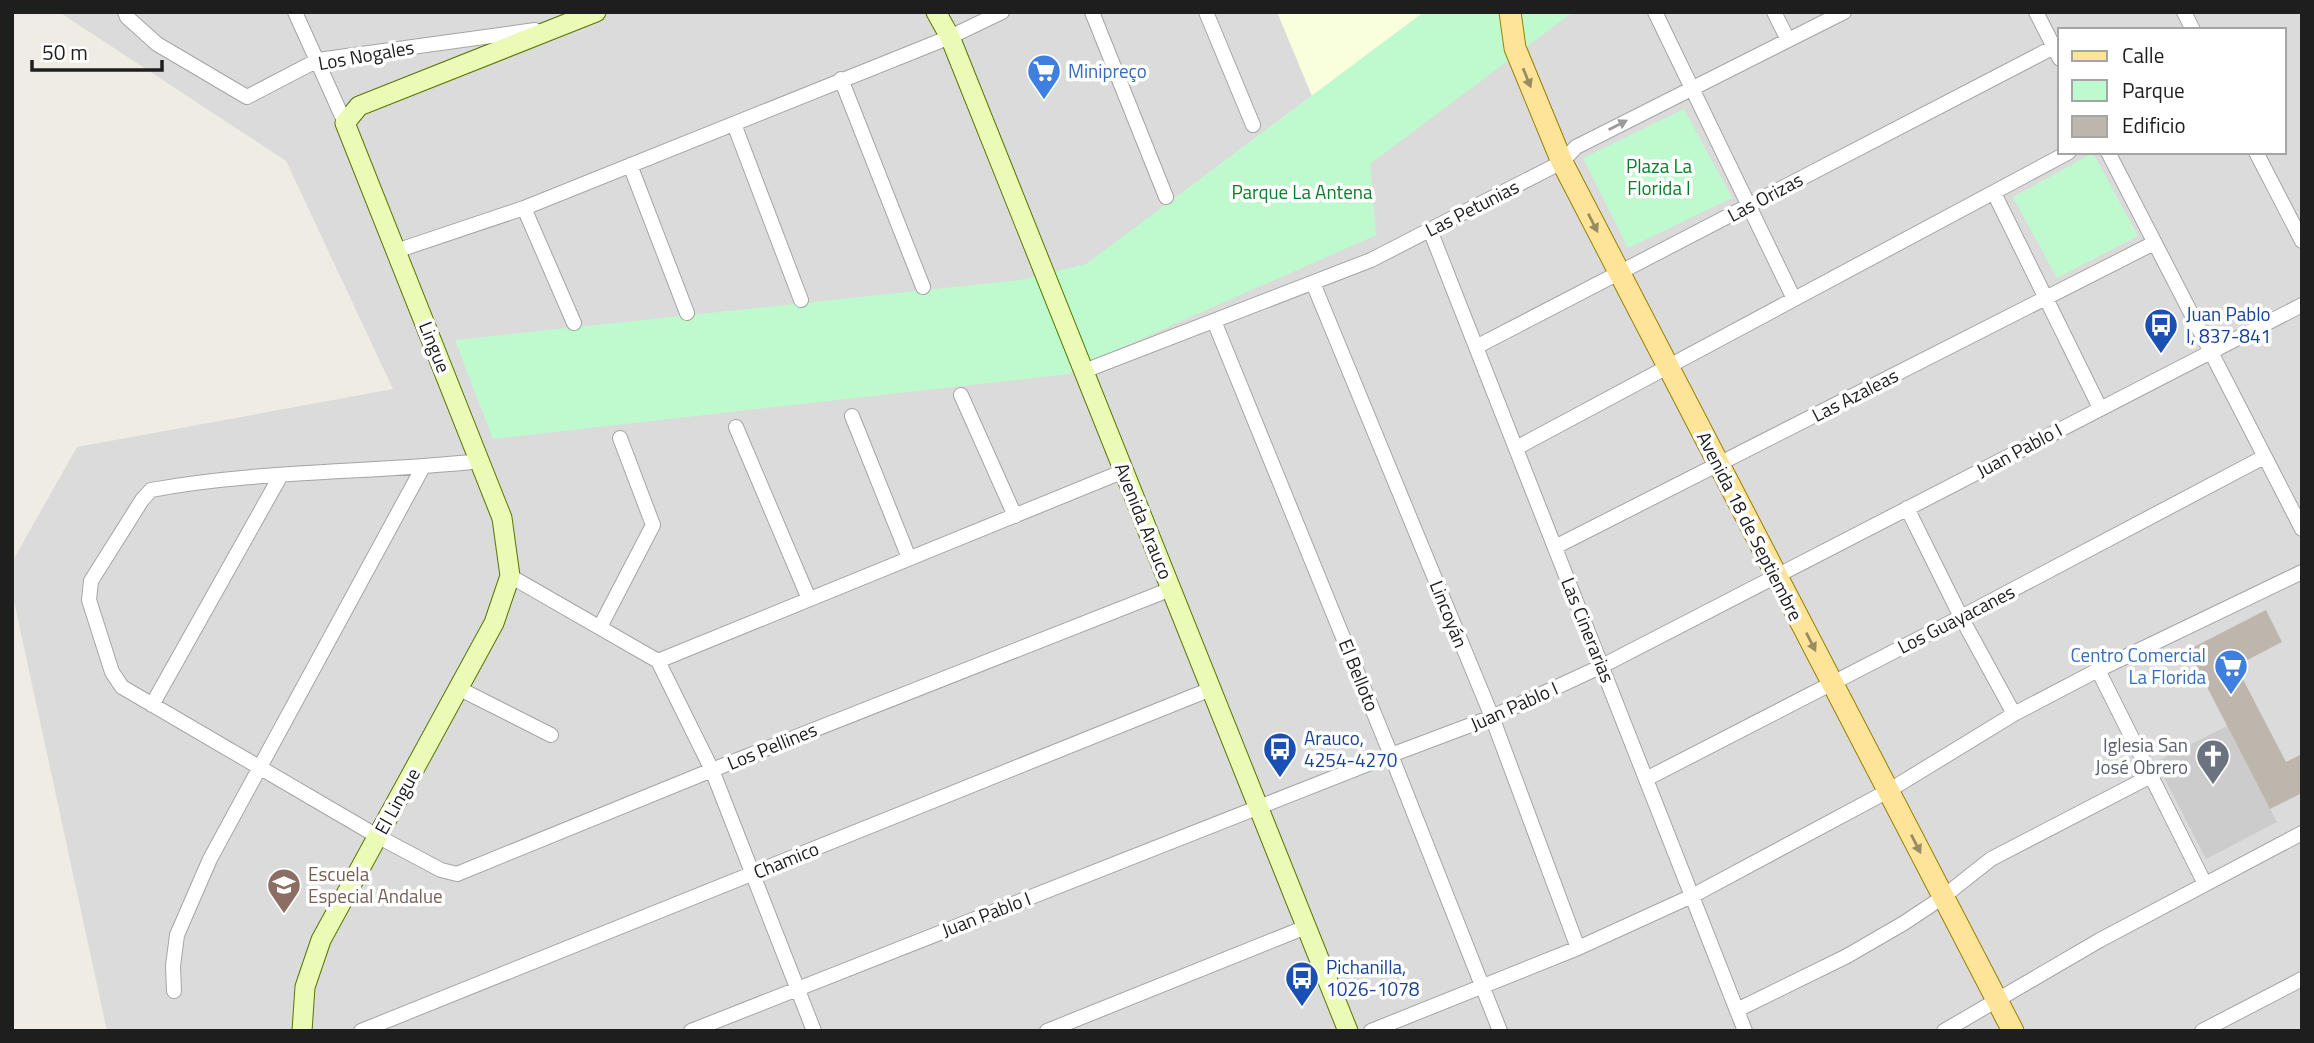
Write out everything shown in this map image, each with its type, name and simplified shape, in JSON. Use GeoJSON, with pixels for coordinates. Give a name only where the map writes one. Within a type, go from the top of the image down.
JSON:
{"type":"FeatureCollection","features":[{"type":"Feature","properties":{"kind":"main road","name":"Avenida 18 de Septiembre"},"geometry":{"type":"LineString","coordinates":[[1510,12],[1516,48],[1562,162],[2013,1031]]}},
{"type":"Feature","properties":{"kind":"street","name":"Lingue"},"geometry":{"type":"LineString","coordinates":[[295,12],[349,118],[396,251],[481,461],[502,518],[510,576]]}},
{"type":"Feature","properties":{"kind":"street","name":"Los Nogales"},"geometry":{"type":"LineString","coordinates":[[349,118],[359,106],[596,12]]}},
{"type":"Feature","properties":{"kind":"street","name":"Avenida Arauco"},"geometry":{"type":"LineString","coordinates":[[936,12],[950,37],[1348,1031]]}},
{"type":"Feature","properties":{"kind":"street"},"geometry":{"type":"LineString","coordinates":[[396,251],[524,208],[950,37],[1002,12]]}},
{"type":"Feature","properties":{"kind":"street"},"geometry":{"type":"LineString","coordinates":[[1092,12],[1166,198]]}},
{"type":"Feature","properties":{"kind":"street"},"geometry":{"type":"LineString","coordinates":[[1206,12],[1253,125]]}},
{"type":"Feature","properties":{"kind":"street"},"geometry":{"type":"LineString","coordinates":[[1655,12],[1794,299]]}},
{"type":"Feature","properties":{"kind":"street"},"geometry":{"type":"LineString","coordinates":[[1774,12],[1788,40]]}},
{"type":"Feature","properties":{"kind":"street","name":"Las Petunias"},"geometry":{"type":"LineString","coordinates":[[1084,372],[1371,260],[1562,162],[1576,147],[1844,12]]}},
{"type":"Feature","properties":{"kind":"street"},"geometry":{"type":"LineString","coordinates":[[2036,12],[2057,53]]}},
{"type":"Feature","properties":{"kind":"street"},"geometry":{"type":"LineString","coordinates":[[2184,12],[2192,28]]}},
{"type":"Feature","properties":{"kind":"street","name":"Los Nogales"},"geometry":{"type":"LineString","coordinates":[[130,14],[156,44],[247,97],[318,60],[557,27]]}},
{"type":"Feature","properties":{"kind":"street","name":"Las Orizas"},"geometry":{"type":"LineString","coordinates":[[1476,347],[1749,206],[2057,53]]}},
{"type":"Feature","properties":{"kind":"street"},"geometry":{"type":"LineString","coordinates":[[841,79],[923,287]]}},
{"type":"Feature","properties":{"kind":"street"},"geometry":{"type":"LineString","coordinates":[[734,124],[801,300]]}},
{"type":"Feature","properties":{"kind":"street"},"geometry":{"type":"LineString","coordinates":[[1516,448],[2065,154]]}},
{"type":"Feature","properties":{"kind":"street"},"geometry":{"type":"LineString","coordinates":[[2109,154],[2302,529]]}},
{"type":"Feature","properties":{"kind":"street"},"geometry":{"type":"LineString","coordinates":[[2257,154],[2302,241]]}},
{"type":"Feature","properties":{"kind":"street"},"geometry":{"type":"LineString","coordinates":[[630,165],[687,313]]}},
{"type":"Feature","properties":{"kind":"street"},"geometry":{"type":"LineString","coordinates":[[1994,192],[2100,408]]}},
{"type":"Feature","properties":{"kind":"street"},"geometry":{"type":"LineString","coordinates":[[524,208],[574,324]]}},
{"type":"Feature","properties":{"kind":"street","name":"Las Cinerarias"},"geometry":{"type":"LineString","coordinates":[[1430,230],[1745,1031]]}},
{"type":"Feature","properties":{"kind":"street","name":"Las Azaleas"},"geometry":{"type":"LineString","coordinates":[[1555,547],[2154,243]]}},
{"type":"Feature","properties":{"kind":"street","name":"Lincoyán"},"geometry":{"type":"LineString","coordinates":[[1313,282],[1492,717],[1578,948]]}},
{"type":"Feature","properties":{"kind":"street","name":"Juan Pablo I"},"geometry":{"type":"LineString","coordinates":[[691,1031],[1492,717],[1602,666],[2302,304]]}},
{"type":"Feature","properties":{"kind":"street","name":"El Belloto"},"geometry":{"type":"LineString","coordinates":[[1214,321],[1500,1031]]}},
{"type":"Feature","properties":{"kind":"street"},"geometry":{"type":"LineString","coordinates":[[961,396],[1015,516]]}},
{"type":"Feature","properties":{"kind":"street"},"geometry":{"type":"LineString","coordinates":[[852,416],[909,558]]}},
{"type":"Feature","properties":{"kind":"street"},"geometry":{"type":"LineString","coordinates":[[736,427],[808,599]]}},
{"type":"Feature","properties":{"kind":"street"},"geometry":{"type":"LineString","coordinates":[[600,627],[653,525],[620,438]]}},
{"type":"Feature","properties":{"kind":"street","name":"Los Guayacanes"},"geometry":{"type":"LineString","coordinates":[[1646,779],[2264,457]]}},
{"type":"Feature","properties":{"kind":"street"},"geometry":{"type":"LineString","coordinates":[[152,705],[281,475],[481,461]]}},
{"type":"Feature","properties":{"kind":"street"},"geometry":{"type":"LineString","coordinates":[[174,991],[173,966],[177,934],[210,859],[423,467]]}},
{"type":"Feature","properties":{"kind":"street"},"geometry":{"type":"LineString","coordinates":[[658,661],[1124,471]]}},
{"type":"Feature","properties":{"kind":"street","name":"Los Pellines"},"geometry":{"type":"LineString","coordinates":[[281,475],[151,490],[142,500],[91,581],[89,600],[112,672],[122,687],[152,705],[377,836],[441,870],[457,874],[1171,589]]}},
{"type":"Feature","properties":{"kind":"street"},"geometry":{"type":"LineString","coordinates":[[1907,508],[1961,617],[2014,714]]}},
{"type":"Feature","properties":{"kind":"street"},"geometry":{"type":"LineString","coordinates":[[1371,1031],[1578,948],[1692,896],[1888,790],[2014,714],[2098,670],[2302,572]]}},
{"type":"Feature","properties":{"kind":"street"},"geometry":{"type":"LineString","coordinates":[[510,576],[658,661],[712,770],[814,1031]]}},
{"type":"Feature","properties":{"kind":"street","name":"El Lingue"},"geometry":{"type":"LineString","coordinates":[[302,1031],[305,987],[321,940],[460,689],[494,623],[510,576]]}},
{"type":"Feature","properties":{"kind":"street"},"geometry":{"type":"LineString","coordinates":[[2098,670],[2204,884]]}},
{"type":"Feature","properties":{"kind":"street"},"geometry":{"type":"LineString","coordinates":[[460,689],[551,735]]}},
{"type":"Feature","properties":{"kind":"street","name":"Chamico"},"geometry":{"type":"LineString","coordinates":[[361,1031],[1211,689]]}},
{"type":"Feature","properties":{"kind":"street"},"geometry":{"type":"LineString","coordinates":[[1737,1010],[1905,923],[1991,859],[2151,776]]}},
{"type":"Feature","properties":{"kind":"street"},"geometry":{"type":"LineString","coordinates":[[1944,1031],[1997,1002],[2025,982],[2302,833]]}},
{"type":"Feature","properties":{"kind":"street"},"geometry":{"type":"LineString","coordinates":[[1047,1031],[1306,927]]}},
{"type":"Feature","properties":{"kind":"street"},"geometry":{"type":"LineString","coordinates":[[2202,1031],[2302,979]]}},
{"type":"Feature","properties":{"kind":"shaded area"},"geometry":{"type":"Polygon","coordinates":[[[59,12],[2302,12],[2302,1031],[107,1031],[12,592],[12,562],[77,447],[393,389],[286,161],[59,12]]]}},
{"type":"Feature","properties":{"kind":"shaded area"},"geometry":{"type":"Polygon","coordinates":[[[1277,12],[1423,12],[1423,13],[1312,96],[1277,12]]]}},
{"type":"Feature","properties":{"kind":"shaded area","name":"Iglesia San José Obrero"},"geometry":{"type":"Polygon","coordinates":[[[2227,726],[2277,822],[2206,859],[2156,762],[2227,726]]]}},
{"type":"Feature","properties":{"kind":"green space","name":"Parque La Antena"},"geometry":{"type":"Polygon","coordinates":[[[1424,12],[1573,12],[1370,164],[1376,235],[1116,350],[1068,374],[493,439],[455,340],[1020,280],[1086,264],[1424,12]]]}},
{"type":"Feature","properties":{"kind":"green space","name":"Plaza La Florida I"},"geometry":{"type":"Polygon","coordinates":[[[1684,109],[1732,198],[1628,248],[1583,158],[1684,109]]]}},
{"type":"Feature","properties":{"kind":"green space"},"geometry":{"type":"Polygon","coordinates":[[[2094,154],[2138,236],[2057,278],[2013,197],[2094,154]]]}},
{"type":"Feature","properties":{"kind":"building","name":"Centro Comercial La Florida"},"geometry":{"type":"Polygon","coordinates":[[[2266,610],[2282,642],[2236,666],[2286,762],[2302,754],[2302,793],[2270,809],[2188,650],[2266,610]]]}},
{"type":"Feature","properties":{"kind":"place","name":"Minipreço"},"geometry":{"type":"Point","coordinates":[1044,101]}},
{"type":"Feature","properties":{"kind":"place","name":"Juan Pablo I, 837-841"},"geometry":{"type":"Point","coordinates":[2161,355]}},
{"type":"Feature","properties":{"kind":"place","name":"Centro Comercial La Florida"},"geometry":{"type":"Point","coordinates":[2231,696]}},
{"type":"Feature","properties":{"kind":"place","name":"Arauco, 4254-4270"},"geometry":{"type":"Point","coordinates":[1280,779]}},
{"type":"Feature","properties":{"kind":"place","name":"Iglesia San José Obrero"},"geometry":{"type":"Point","coordinates":[2213,786]}},
{"type":"Feature","properties":{"kind":"place","name":"Escuela Especial Andalue"},"geometry":{"type":"Point","coordinates":[284,915]}},
{"type":"Feature","properties":{"kind":"place","name":"Pichanilla, 1026-1078"},"geometry":{"type":"Point","coordinates":[1302,1008]}}]}
